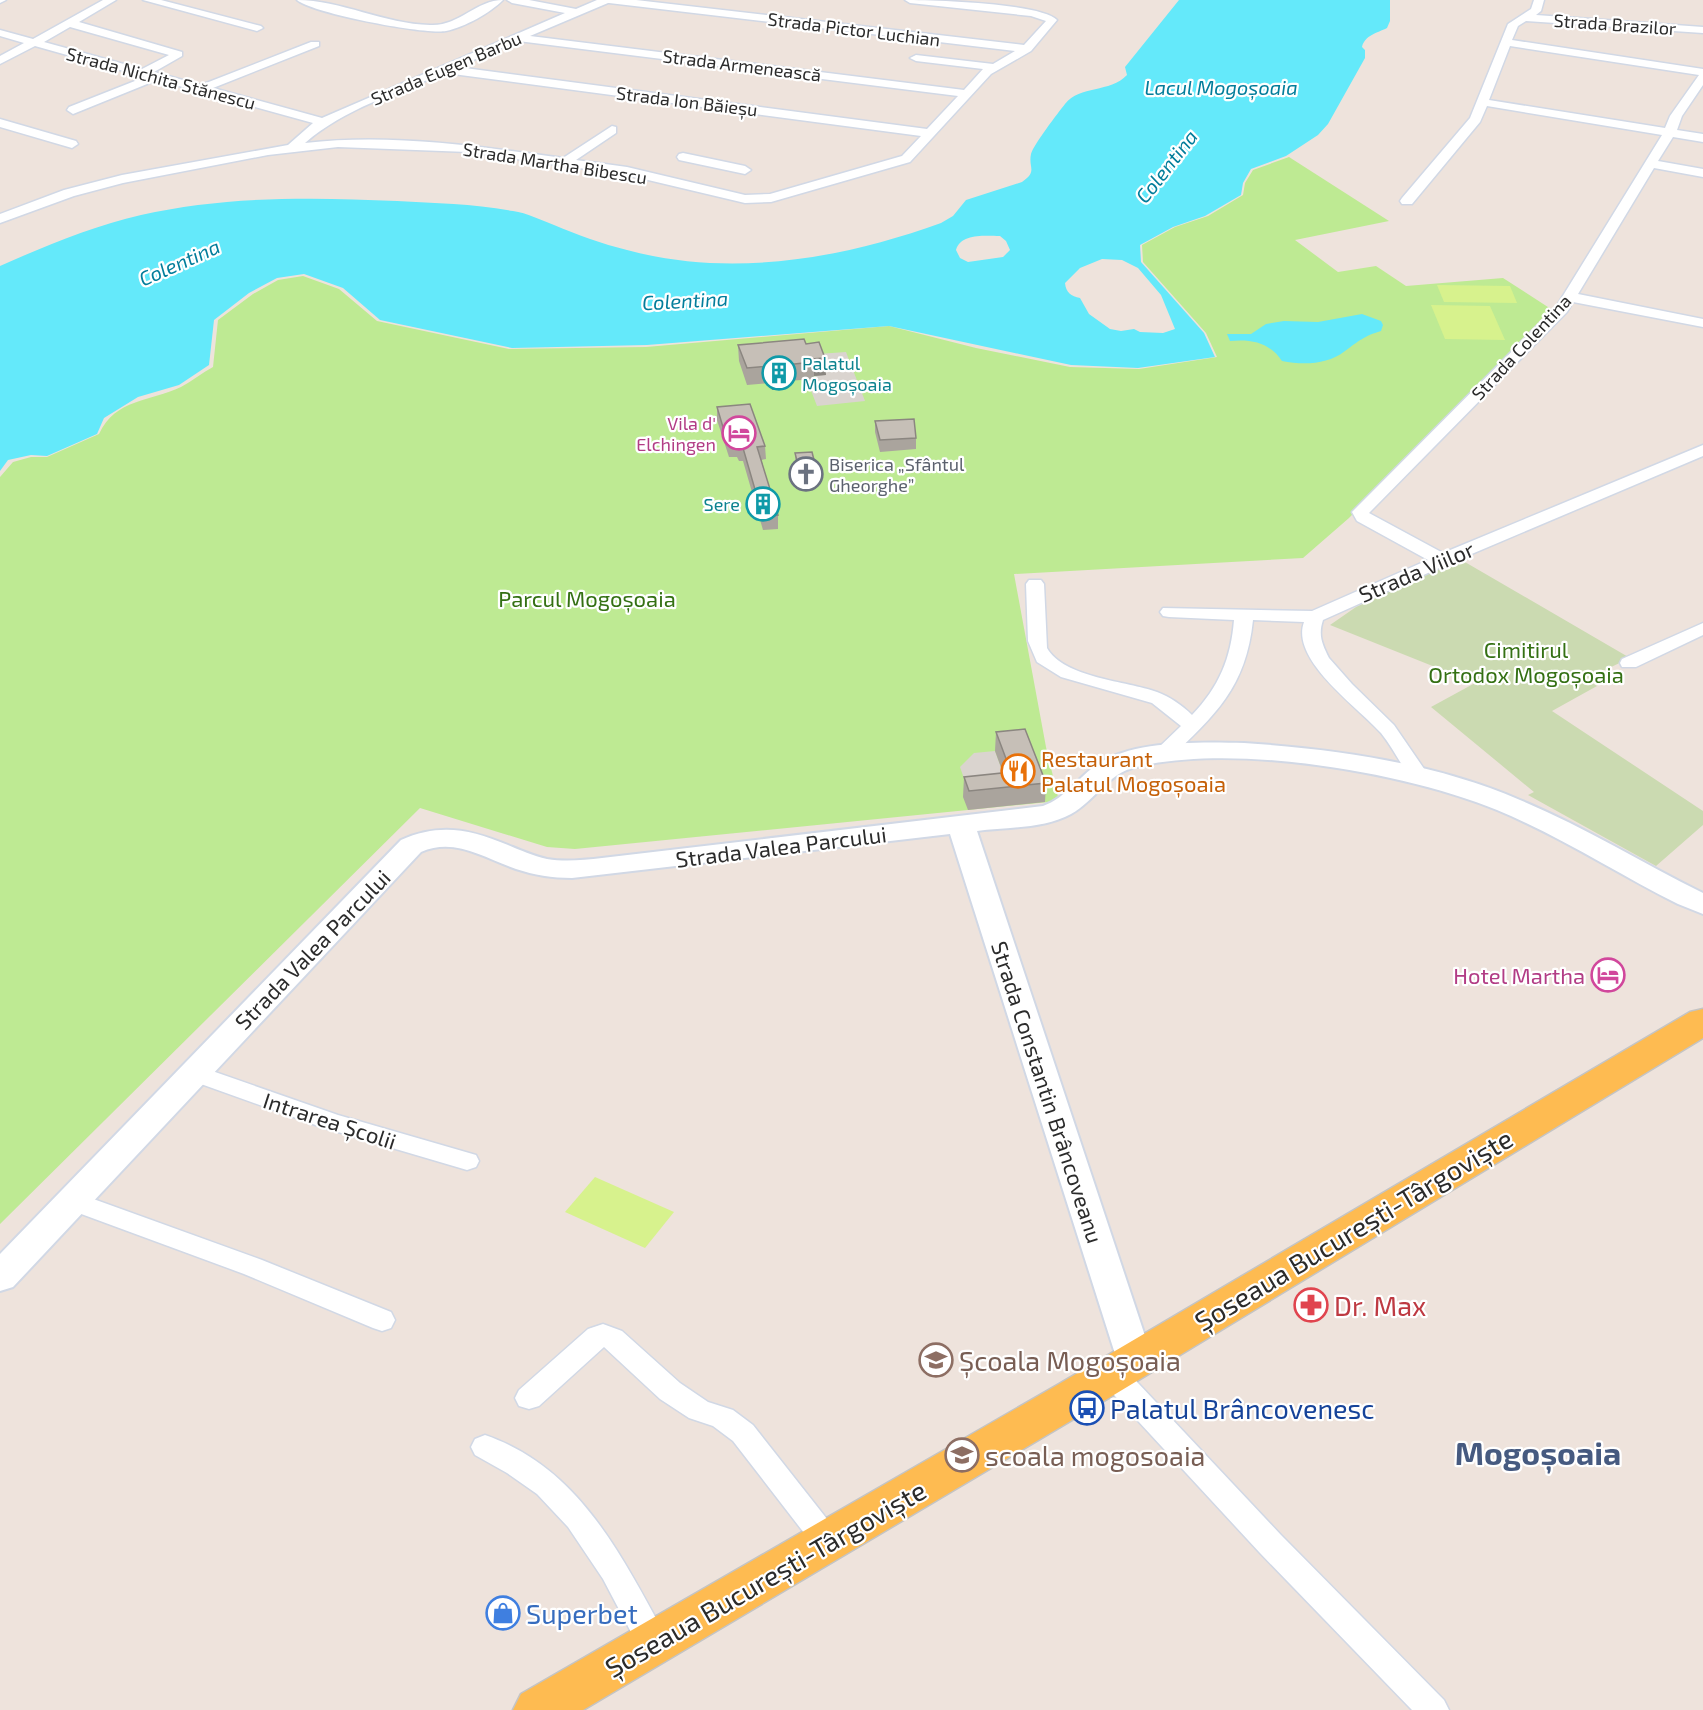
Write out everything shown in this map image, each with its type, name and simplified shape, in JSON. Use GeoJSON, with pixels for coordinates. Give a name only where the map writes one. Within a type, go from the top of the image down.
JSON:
{"type":"FeatureCollection","features":[{"type":"Feature","properties":{"kind":"main road","name":"Șoseaua București-Târgoviște"},"geometry":{"type":"LineString","coordinates":[[538,1710],[1124,1367],[1703,1021]]}},
{"type":"Feature","properties":{"kind":"street"},"geometry":{"type":"LineString","coordinates":[[0,61],[111,0]]}},
{"type":"Feature","properties":{"kind":"street"},"geometry":{"type":"LineString","coordinates":[[148,0],[257,28]]}},
{"type":"Feature","properties":{"kind":"street"},"geometry":{"type":"LineString","coordinates":[[302,0],[402,25],[434,29],[450,26],[498,0]]}},
{"type":"Feature","properties":{"kind":"street"},"geometry":{"type":"LineString","coordinates":[[319,5],[330,0]]}},
{"type":"Feature","properties":{"kind":"street"},"geometry":{"type":"LineString","coordinates":[[512,0],[576,12]]}},
{"type":"Feature","properties":{"kind":"street","name":"Strada Eugen Barbu"},"geometry":{"type":"LineString","coordinates":[[293,147],[322,122],[607,0]]}},
{"type":"Feature","properties":{"kind":"street","name":"Strada Pictor Luchian"},"geometry":{"type":"LineString","coordinates":[[607,0],[1027,49]]}},
{"type":"Feature","properties":{"kind":"street"},"geometry":{"type":"LineString","coordinates":[[910,0],[1031,13],[1044,0]]}},
{"type":"Feature","properties":{"kind":"street"},"geometry":{"type":"LineString","coordinates":[[1407,201],[1476,119],[1513,24],[1528,18],[1536,11],[1539,0]]}},
{"type":"Feature","properties":{"kind":"street","name":"Strada Martha Bibescu"},"geometry":{"type":"LineString","coordinates":[[2,217],[69,193],[122,179],[293,147],[338,143],[468,148],[627,171],[745,200],[771,198],[906,159],[992,68],[1027,49],[1052,18],[1031,13]]}},
{"type":"Feature","properties":{"kind":"street","name":"Strada Brazilor"},"geometry":{"type":"LineString","coordinates":[[1528,18],[1703,30]]}},
{"type":"Feature","properties":{"kind":"street"},"geometry":{"type":"LineString","coordinates":[[760,29],[776,20]]}},
{"type":"Feature","properties":{"kind":"street"},"geometry":{"type":"LineString","coordinates":[[69,23],[178,54],[143,73]]}},
{"type":"Feature","properties":{"kind":"street","name":"Strada Nichita Stănescu"},"geometry":{"type":"LineString","coordinates":[[3,36],[322,122]]}},
{"type":"Feature","properties":{"kind":"street","name":"Strada Armenească"},"geometry":{"type":"LineString","coordinates":[[517,38],[967,93]]}},
{"type":"Feature","properties":{"kind":"street"},"geometry":{"type":"LineString","coordinates":[[1505,42],[1703,75]]}},
{"type":"Feature","properties":{"kind":"street"},"geometry":{"type":"LineString","coordinates":[[201,89],[315,44]]}},
{"type":"Feature","properties":{"kind":"street"},"geometry":{"type":"LineString","coordinates":[[916,58],[992,68]]}},
{"type":"Feature","properties":{"kind":"street","name":"Strada Ion Băieșu"},"geometry":{"type":"LineString","coordinates":[[444,69],[930,133]]}},
{"type":"Feature","properties":{"kind":"street","name":"Strada Colentina"},"geometry":{"type":"LineString","coordinates":[[1442,560],[1363,517],[1360,512],[1562,309],[1671,132],[1676,116],[1703,75]]}},
{"type":"Feature","properties":{"kind":"street"},"geometry":{"type":"LineString","coordinates":[[73,110],[156,76]]}},
{"type":"Feature","properties":{"kind":"street"},"geometry":{"type":"LineString","coordinates":[[1482,102],[1703,138]]}},
{"type":"Feature","properties":{"kind":"street"},"geometry":{"type":"LineString","coordinates":[[0,123],[72,144]]}},
{"type":"Feature","properties":{"kind":"street"},"geometry":{"type":"LineString","coordinates":[[565,162],[612,130]]}},
{"type":"Feature","properties":{"kind":"street"},"geometry":{"type":"LineString","coordinates":[[683,157],[745,170]]}},
{"type":"Feature","properties":{"kind":"street"},"geometry":{"type":"LineString","coordinates":[[684,186],[716,164]]}},
{"type":"Feature","properties":{"kind":"street"},"geometry":{"type":"LineString","coordinates":[[1651,164],[1703,173]]}},
{"type":"Feature","properties":{"kind":"street"},"geometry":{"type":"LineString","coordinates":[[1570,297],[1703,323]]}},
{"type":"Feature","properties":{"kind":"street","name":"Strada Viilor"},"geometry":{"type":"LineString","coordinates":[[1315,617],[1442,560],[1703,450]]}},
{"type":"Feature","properties":{"kind":"street"},"geometry":{"type":"LineString","coordinates":[[1035,584],[1038,649],[1048,663],[1086,680],[1131,690],[1171,705],[1193,727]]}},
{"type":"Feature","properties":{"kind":"street"},"geometry":{"type":"LineString","coordinates":[[1169,612],[1315,617],[1309,632],[1310,641],[1322,663],[1383,724],[1400,745],[1419,776]]}},
{"type":"Feature","properties":{"kind":"street"},"geometry":{"type":"LineString","coordinates":[[1162,755],[1193,727],[1227,685],[1235,669],[1244,615]]}},
{"type":"Feature","properties":{"kind":"street"},"geometry":{"type":"LineString","coordinates":[[1629,663],[1703,628]]}},
{"type":"Feature","properties":{"kind":"street","name":"Strada Valea Parcului"},"geometry":{"type":"LineString","coordinates":[[0,1277],[411,846],[434,836],[452,836],[543,867],[579,869],[1059,811],[1069,805],[1107,768],[1130,760],[1216,751],[1260,752],[1342,762],[1419,776],[1462,788],[1510,806],[1703,905]]}},
{"type":"Feature","properties":{"kind":"street","name":"Strada Constantin Brâncoveanu"},"geometry":{"type":"LineString","coordinates":[[961,824],[1124,1367],[1227,1500],[1432,1710]]}},
{"type":"Feature","properties":{"kind":"street","name":"Intrarea Școlii"},"geometry":{"type":"LineString","coordinates":[[195,1073],[359,1131],[467,1161]]}},
{"type":"Feature","properties":{"kind":"street"},"geometry":{"type":"LineString","coordinates":[[74,1201],[253,1267],[382,1320]]}},
{"type":"Feature","properties":{"kind":"street"},"geometry":{"type":"LineString","coordinates":[[529,1398],[597,1337],[603,1335],[613,1339],[670,1391],[699,1410],[723,1418],[743,1433],[828,1542]]}},
{"type":"Feature","properties":{"kind":"street"},"geometry":{"type":"LineString","coordinates":[[485,1447],[522,1467],[564,1502],[598,1548],[654,1643]]}},
{"type":"Feature","properties":{"kind":"green space","name":"Parcul Mogoșoaia"},"geometry":{"type":"Polygon","coordinates":[[[1289,157],[1389,221],[1295,240],[1338,272],[1376,266],[1406,286],[1503,278],[1551,309],[1349,518],[1303,558],[1014,574],[1046,747],[1059,801],[575,849],[547,847],[420,808],[0,1224],[0,477],[13,462],[31,457],[47,457],[99,434],[106,422],[124,407],[181,387],[213,367],[218,320],[253,294],[278,280],[303,276],[339,289],[377,321],[509,349],[646,347],[889,326],[976,348],[1070,367],[1139,369],[1217,357],[1206,333],[1143,262],[1142,245],[1175,227],[1208,216],[1243,195],[1245,183],[1253,170],[1289,157]]]}},
{"type":"Feature","properties":{"kind":"green space"},"geometry":{"type":"Polygon","coordinates":[[[1437,285],[1510,286],[1517,303],[1444,302],[1437,285]]]}},
{"type":"Feature","properties":{"kind":"green space"},"geometry":{"type":"Polygon","coordinates":[[[1431,305],[1490,306],[1505,340],[1445,339],[1431,305]]]}},
{"type":"Feature","properties":{"kind":"green space","name":"Cimitirul Ortodox Mogoșoaia"},"geometry":{"type":"Polygon","coordinates":[[[1458,558],[1630,658],[1586,679],[1597,686],[1552,711],[1703,811],[1703,825],[1656,866],[1528,795],[1534,792],[1431,707],[1475,683],[1330,625],[1356,607],[1458,558]]]}},
{"type":"Feature","properties":{"kind":"green space"},"geometry":{"type":"Polygon","coordinates":[[[595,1177],[674,1212],[645,1248],[565,1212],[595,1177]]]}},
{"type":"Feature","properties":{"kind":"shaded area"},"geometry":{"type":"Polygon","coordinates":[[[846,352],[865,401],[817,406],[807,380],[830,370],[826,362],[821,363],[804,355],[846,352]]]}},
{"type":"Feature","properties":{"kind":"shaded area"},"geometry":{"type":"Polygon","coordinates":[[[995,751],[1010,792],[970,796],[960,767],[974,753],[995,751]]]}},
{"type":"Feature","properties":{"kind":"water","name":"Lacul Mogoșoaia"},"geometry":{"type":"Polygon","coordinates":[[[1179,0],[1390,0],[1390,21],[1387,28],[1372,35],[1364,43],[1362,47],[1365,50],[1365,58],[1328,124],[1318,135],[1286,156],[1251,169],[1243,183],[1241,195],[1205,216],[1173,227],[1140,245],[1141,262],[1204,333],[1215,357],[1138,368],[1071,365],[889,326],[647,345],[512,348],[380,320],[343,288],[304,274],[277,278],[249,293],[214,320],[209,365],[179,385],[138,397],[104,418],[97,434],[47,456],[31,455],[8,460],[0,471],[0,266],[87,231],[141,215],[204,204],[268,199],[365,200],[455,204],[518,212],[627,250],[706,263],[746,263],[825,255],[903,236],[941,223],[953,216],[966,200],[1022,182],[1031,172],[1030,159],[1033,149],[1065,104],[1079,94],[1120,81],[1127,75],[1125,67],[1179,0]],[[1000,236],[968,238],[956,250],[960,258],[968,262],[1003,257],[1010,250],[1006,241],[1000,236]],[[1102,259],[1080,268],[1065,283],[1068,292],[1080,298],[1089,314],[1110,329],[1121,331],[1134,329],[1140,332],[1163,333],[1175,329],[1161,295],[1138,268],[1122,260],[1102,259]]]}},
{"type":"Feature","properties":{"kind":"water"},"geometry":{"type":"Polygon","coordinates":[[[1362,314],[1381,321],[1383,325],[1381,331],[1362,339],[1338,356],[1315,363],[1282,361],[1271,350],[1259,343],[1230,341],[1227,334],[1251,334],[1266,324],[1284,321],[1318,322],[1362,314]]]}},
{"type":"Feature","properties":{"kind":"building"},"geometry":{"type":"Polygon","coordinates":[[[804,339],[806,344],[819,342],[825,358],[812,359],[814,362],[785,365],[788,371],[772,373],[769,366],[747,368],[738,345],[804,339]]]}},
{"type":"Feature","properties":{"kind":"building"},"geometry":{"type":"Polygon","coordinates":[[[750,404],[765,446],[757,447],[778,515],[763,517],[743,448],[738,448],[737,444],[728,444],[717,407],[750,404]]]}},
{"type":"Feature","properties":{"kind":"building"},"geometry":{"type":"Polygon","coordinates":[[[914,419],[916,438],[880,440],[875,421],[914,419]]]}},
{"type":"Feature","properties":{"kind":"building"},"geometry":{"type":"Polygon","coordinates":[[[812,452],[817,472],[800,473],[795,453],[812,452]]]}},
{"type":"Feature","properties":{"kind":"building"},"geometry":{"type":"Polygon","coordinates":[[[1025,729],[1046,783],[969,791],[964,777],[1011,772],[996,732],[1025,729]]]}},
{"type":"Feature","properties":{"kind":"place","name":"Palatul Mogoșoaia"},"geometry":{"type":"Point","coordinates":[779,373]}},
{"type":"Feature","properties":{"kind":"place","name":"Vila d' Elchingen"},"geometry":{"type":"Point","coordinates":[739,433]}},
{"type":"Feature","properties":{"kind":"place","name":"Biserica „Sfântul Gheorghe”"},"geometry":{"type":"Point","coordinates":[806,474]}},
{"type":"Feature","properties":{"kind":"place","name":"Sere"},"geometry":{"type":"Point","coordinates":[763,504]}},
{"type":"Feature","properties":{"kind":"place","name":"Restaurant Palatul Mogoșoaia"},"geometry":{"type":"Point","coordinates":[1018,771]}},
{"type":"Feature","properties":{"kind":"place","name":"Hotel Martha"},"geometry":{"type":"Point","coordinates":[1608,975]}},
{"type":"Feature","properties":{"kind":"place","name":"Dr. Max"},"geometry":{"type":"Point","coordinates":[1311,1305]}},
{"type":"Feature","properties":{"kind":"place","name":"Școala Mogoșoaia"},"geometry":{"type":"Point","coordinates":[936,1360]}},
{"type":"Feature","properties":{"kind":"place","name":"Palatul Brâncovenesc"},"geometry":{"type":"Point","coordinates":[1087,1408]}},
{"type":"Feature","properties":{"kind":"place","name":"scoala mogosoaia"},"geometry":{"type":"Point","coordinates":[962,1455]}},
{"type":"Feature","properties":{"kind":"place","name":"Superbet"},"geometry":{"type":"Point","coordinates":[503,1613]}},
{"type":"Feature","properties":{"kind":"district","name":"Mogoșoaia"},"geometry":{"type":"Point","coordinates":[1538,1452]}},
{"type":"Feature","properties":{"kind":"water label","name":"Colentina"},"geometry":{"type":"Point","coordinates":[1166,166]}},
{"type":"Feature","properties":{"kind":"water label","name":"Colentina"},"geometry":{"type":"Point","coordinates":[179,262]}},
{"type":"Feature","properties":{"kind":"water label","name":"Colentina"},"geometry":{"type":"Point","coordinates":[685,300]}}]}
